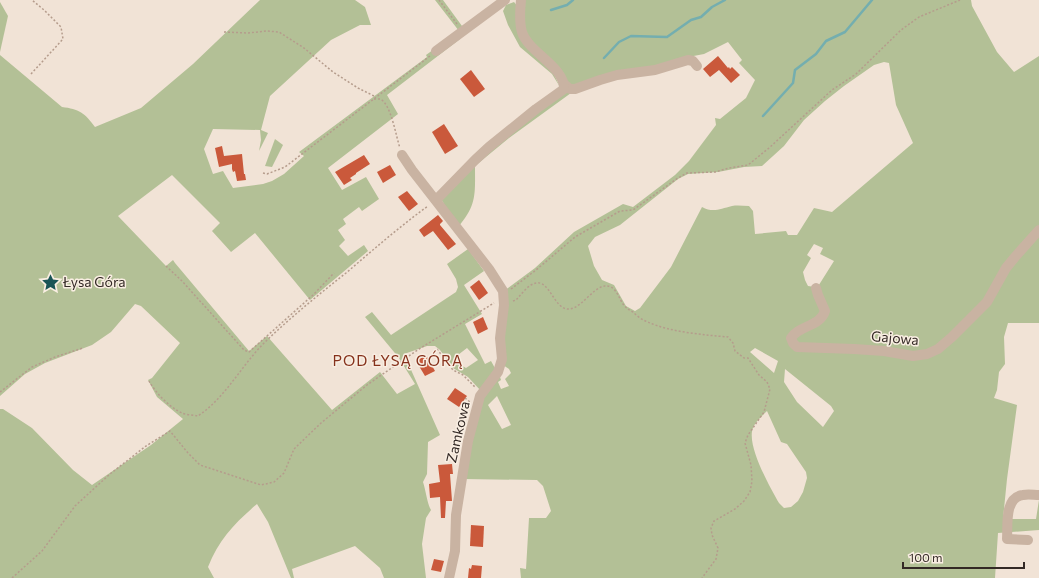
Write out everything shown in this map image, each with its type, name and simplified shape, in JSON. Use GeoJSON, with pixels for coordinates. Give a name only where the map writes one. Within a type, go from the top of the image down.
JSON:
{"type":"FeatureCollection","features":[{"type":"Feature","properties":{"kind":"street"},"geometry":{"type":"LineString","coordinates":[[436,51],[506,0]]}},
{"type":"Feature","properties":{"kind":"street"},"geometry":{"type":"LineString","coordinates":[[521,0],[522,31],[525,38],[532,48],[554,69],[564,84],[570,89],[575,89],[617,75],[655,70],[688,60],[693,61],[696,66]]}},
{"type":"Feature","properties":{"kind":"street"},"geometry":{"type":"LineString","coordinates":[[436,200],[475,160],[536,109],[561,92],[564,89],[564,84]]}},
{"type":"Feature","properties":{"kind":"street"},"geometry":{"type":"LineString","coordinates":[[402,155],[489,269],[503,291],[503,298]]}},
{"type":"Feature","properties":{"kind":"street","name":"Gajowa"},"geometry":{"type":"LineString","coordinates":[[816,288],[825,311],[823,317],[818,321],[793,334],[791,338],[797,347],[884,351],[913,356],[927,354],[938,348],[952,337],[987,302],[1006,268],[1039,230]]}},
{"type":"Feature","properties":{"kind":"street","name":"Zamkowa"},"geometry":{"type":"LineString","coordinates":[[449,578],[455,551],[456,515],[468,441],[481,395],[498,372],[502,359],[500,338],[503,298]]}},
{"type":"Feature","properties":{"kind":"street"},"geometry":{"type":"LineString","coordinates":[[1028,540],[1007,539],[1008,511],[1012,502],[1018,496],[1023,494],[1039,495]]}},
{"type":"Feature","properties":{"kind":"path"},"geometry":{"type":"LineString","coordinates":[[31,74],[64,39],[61,27],[32,0]]}},
{"type":"Feature","properties":{"kind":"path"},"geometry":{"type":"LineString","coordinates":[[439,0],[459,26],[463,29],[467,29]]}},
{"type":"Feature","properties":{"kind":"path"},"geometry":{"type":"LineString","coordinates":[[12,578],[42,551],[75,506],[146,446],[170,431],[200,465],[261,485],[274,482],[284,473],[294,449],[321,423],[367,385],[419,349],[503,298],[575,237],[620,211],[633,210],[687,173],[715,172],[728,168],[748,165],[769,148],[832,90],[856,74],[901,30],[919,17],[960,0]]}},
{"type":"Feature","properties":{"kind":"path"},"geometry":{"type":"LineString","coordinates":[[224,32],[279,32],[304,48],[333,72],[375,98],[380,99],[389,110],[402,155]]}},
{"type":"Feature","properties":{"kind":"path"},"geometry":{"type":"LineString","coordinates":[[263,173],[267,174],[285,167],[436,51]]}},
{"type":"Feature","properties":{"kind":"path"},"geometry":{"type":"LineString","coordinates":[[149,381],[153,388],[168,404],[182,413],[198,416],[209,408],[226,391],[243,367],[265,342],[404,223],[436,200]]}},
{"type":"Feature","properties":{"kind":"path"},"geometry":{"type":"LineString","coordinates":[[166,266],[182,281],[244,350],[249,352],[313,295],[334,273]]}},
{"type":"Feature","properties":{"kind":"path"},"geometry":{"type":"LineString","coordinates":[[503,298],[509,302],[516,300],[533,284],[539,283],[546,286],[559,305],[570,309],[580,305],[588,296],[602,286],[610,286],[614,289],[624,306],[647,322],[662,327],[698,334],[728,337],[733,343],[735,352],[744,358],[748,358],[767,382],[770,389],[764,412],[748,435],[745,443],[751,465],[752,481],[750,492],[744,501],[714,521],[710,528],[718,548],[716,560],[702,578]]}},
{"type":"Feature","properties":{"kind":"path"},"geometry":{"type":"LineString","coordinates":[[0,392],[32,367],[55,357],[83,348]]}},
{"type":"Feature","properties":{"kind":"path"},"geometry":{"type":"LineString","coordinates":[[437,349],[449,366],[453,370],[464,375],[481,395]]}},
{"type":"Feature","properties":{"kind":"green space"},"geometry":{"type":"Polygon","coordinates":[[[260,0],[355,0],[365,7],[371,25],[360,25],[331,40],[270,96],[261,130],[268,133],[259,151],[261,140],[260,130],[213,129],[204,149],[213,174],[223,171],[233,188],[263,184],[284,174],[304,156],[299,152],[427,57],[426,55],[459,31],[435,0],[443,0],[462,26],[466,27],[460,39],[387,95],[398,114],[328,168],[342,190],[366,177],[379,199],[362,211],[359,207],[343,219],[346,224],[338,230],[345,240],[339,246],[348,256],[364,245],[368,251],[310,300],[255,233],[231,252],[212,231],[220,223],[172,175],[118,216],[166,266],[173,260],[249,351],[267,336],[332,410],[380,372],[397,394],[415,384],[399,358],[365,317],[372,312],[391,335],[456,292],[458,287],[456,279],[447,264],[468,249],[484,271],[464,285],[482,314],[465,324],[485,364],[491,361],[496,370],[481,391],[468,377],[453,368],[440,350],[435,346],[427,346],[404,354],[440,435],[428,442],[427,474],[423,482],[428,504],[431,510],[426,518],[422,544],[426,578],[384,578],[380,568],[355,546],[292,569],[294,578],[291,578],[268,522],[257,504],[228,532],[217,548],[208,567],[214,578],[0,578],[0,409],[3,409],[32,428],[73,470],[92,485],[151,445],[183,419],[157,397],[148,380],[152,378],[180,343],[141,306],[135,304],[111,332],[92,345],[45,363],[25,374],[0,396],[0,55],[62,107],[81,112],[95,127],[141,108],[193,64],[260,0]],[[467,348],[454,358],[456,362],[466,368],[478,360],[467,348]]]}},
{"type":"Feature","properties":{"kind":"green space"},"geometry":{"type":"Polygon","coordinates":[[[523,0],[971,0],[972,6],[997,52],[1014,72],[1039,56],[1039,228],[1012,257],[992,294],[966,323],[948,340],[929,351],[913,355],[863,348],[863,352],[912,358],[926,358],[940,349],[958,334],[988,304],[999,287],[1007,268],[1039,233],[1039,323],[1008,323],[1004,337],[1005,364],[999,372],[997,390],[994,398],[1017,405],[1003,519],[1036,519],[1039,500],[1039,530],[998,533],[995,578],[521,578],[520,568],[526,569],[529,518],[546,518],[551,511],[543,486],[537,480],[463,479],[470,439],[483,398],[500,377],[501,380],[498,382],[501,389],[509,386],[505,379],[511,373],[509,369],[503,365],[503,334],[507,301],[504,291],[535,268],[574,232],[623,204],[633,207],[675,175],[689,161],[716,125],[715,118],[720,119],[746,98],[755,80],[739,63],[742,60],[728,42],[704,54],[683,58],[662,66],[643,70],[620,72],[573,87],[565,83],[554,67],[526,36],[522,24],[523,0]],[[884,62],[874,65],[825,101],[804,120],[784,146],[762,166],[744,167],[718,172],[688,174],[678,179],[620,225],[595,237],[588,246],[594,266],[602,280],[614,285],[626,306],[635,311],[640,308],[671,267],[702,207],[713,210],[734,206],[749,206],[753,211],[755,234],[786,231],[788,235],[797,235],[814,208],[832,212],[913,143],[896,105],[889,63],[884,62]],[[814,244],[807,255],[811,258],[803,272],[805,280],[808,286],[815,287],[816,295],[823,309],[826,310],[817,288],[834,261],[820,254],[823,248],[814,244]],[[755,348],[750,352],[774,373],[778,361],[755,348]],[[785,369],[784,382],[797,402],[823,427],[834,411],[831,406],[785,369]],[[497,396],[488,405],[502,429],[511,425],[497,396]],[[767,411],[757,421],[753,428],[752,435],[753,445],[760,466],[779,503],[784,508],[791,507],[798,501],[803,492],[807,478],[806,472],[787,444],[781,442],[767,411]]]}},
{"type":"Feature","properties":{"kind":"green space"},"geometry":{"type":"Polygon","coordinates":[[[0,2],[8,16],[0,52],[0,2]]]}},
{"type":"Feature","properties":{"kind":"green space"},"geometry":{"type":"Polygon","coordinates":[[[514,2],[519,8],[519,21],[553,72],[560,87],[552,74],[520,47],[508,25],[503,11],[506,5],[514,2]]]}},
{"type":"Feature","properties":{"kind":"green space"},"geometry":{"type":"Polygon","coordinates":[[[566,91],[571,93],[509,138],[475,166],[474,199],[469,212],[458,227],[441,199],[474,163],[566,91]]]}},
{"type":"Feature","properties":{"kind":"green space"},"geometry":{"type":"Polygon","coordinates":[[[275,139],[283,145],[272,167],[265,166],[275,139]]]}},
{"type":"Feature","properties":{"kind":"building"},"geometry":{"type":"Polygon","coordinates":[[[718,56],[728,68],[729,67],[730,69],[732,67],[740,75],[731,83],[719,70],[710,77],[703,69],[718,56]]]}},
{"type":"Feature","properties":{"kind":"building"},"geometry":{"type":"Polygon","coordinates":[[[471,70],[485,89],[474,97],[460,79],[471,70]]]}},
{"type":"Feature","properties":{"kind":"building"},"geometry":{"type":"Polygon","coordinates":[[[444,124],[458,146],[445,154],[432,132],[444,124]]]}},
{"type":"Feature","properties":{"kind":"building"},"geometry":{"type":"Polygon","coordinates":[[[222,146],[224,156],[242,154],[246,180],[237,181],[235,171],[233,172],[232,169],[232,164],[219,167],[215,148],[222,146]]]}},
{"type":"Feature","properties":{"kind":"building"},"geometry":{"type":"Polygon","coordinates":[[[364,155],[370,164],[356,173],[350,178],[352,180],[344,185],[335,172],[364,155]]]}},
{"type":"Feature","properties":{"kind":"building"},"geometry":{"type":"Polygon","coordinates":[[[390,165],[396,175],[383,183],[377,172],[390,165]]]}},
{"type":"Feature","properties":{"kind":"building"},"geometry":{"type":"Polygon","coordinates":[[[407,191],[418,204],[409,211],[398,197],[407,191]]]}},
{"type":"Feature","properties":{"kind":"building"},"geometry":{"type":"Polygon","coordinates":[[[438,215],[443,221],[440,225],[456,244],[448,250],[433,231],[424,237],[419,230],[438,215]]]}},
{"type":"Feature","properties":{"kind":"building"},"geometry":{"type":"Polygon","coordinates":[[[479,280],[488,293],[479,300],[470,287],[479,280]]]}},
{"type":"Feature","properties":{"kind":"building"},"geometry":{"type":"Polygon","coordinates":[[[483,317],[488,329],[478,334],[473,322],[483,317]]]}},
{"type":"Feature","properties":{"kind":"building"},"geometry":{"type":"Polygon","coordinates":[[[426,355],[435,371],[425,376],[416,361],[426,355]]]}},
{"type":"Feature","properties":{"kind":"building"},"geometry":{"type":"Polygon","coordinates":[[[455,388],[467,396],[459,407],[447,399],[455,388]]]}},
{"type":"Feature","properties":{"kind":"building"},"geometry":{"type":"Polygon","coordinates":[[[452,464],[453,474],[450,474],[452,501],[446,501],[445,518],[441,518],[440,497],[430,498],[429,484],[440,482],[438,465],[452,464]]]}},
{"type":"Feature","properties":{"kind":"building"},"geometry":{"type":"Polygon","coordinates":[[[471,525],[484,526],[483,547],[470,546],[471,525]]]}},
{"type":"Feature","properties":{"kind":"building"},"geometry":{"type":"Polygon","coordinates":[[[434,559],[444,561],[441,572],[431,570],[434,559]]]}},
{"type":"Feature","properties":{"kind":"building"},"geometry":{"type":"Polygon","coordinates":[[[472,565],[482,566],[481,578],[468,578],[469,568],[471,569],[472,565]]]}},
{"type":"Feature","properties":{"kind":"waterway"},"geometry":{"type":"LineString","coordinates":[[551,10],[567,5],[573,0]]}},
{"type":"Feature","properties":{"kind":"waterway"},"geometry":{"type":"LineString","coordinates":[[604,58],[619,42],[631,36],[667,37],[691,20],[701,17],[712,7],[725,0]]}},
{"type":"Feature","properties":{"kind":"waterway"},"geometry":{"type":"LineString","coordinates":[[763,116],[793,83],[795,70],[816,54],[826,41],[845,32],[872,0]]}},
{"type":"Feature","properties":{"kind":"place","name":"Łysa Góra"},"geometry":{"type":"Point","coordinates":[50,282]}},
{"type":"Feature","properties":{"kind":"district","name":"POD ŁYSĄ GÓRĄ"},"geometry":{"type":"Point","coordinates":[398,361]}}]}
